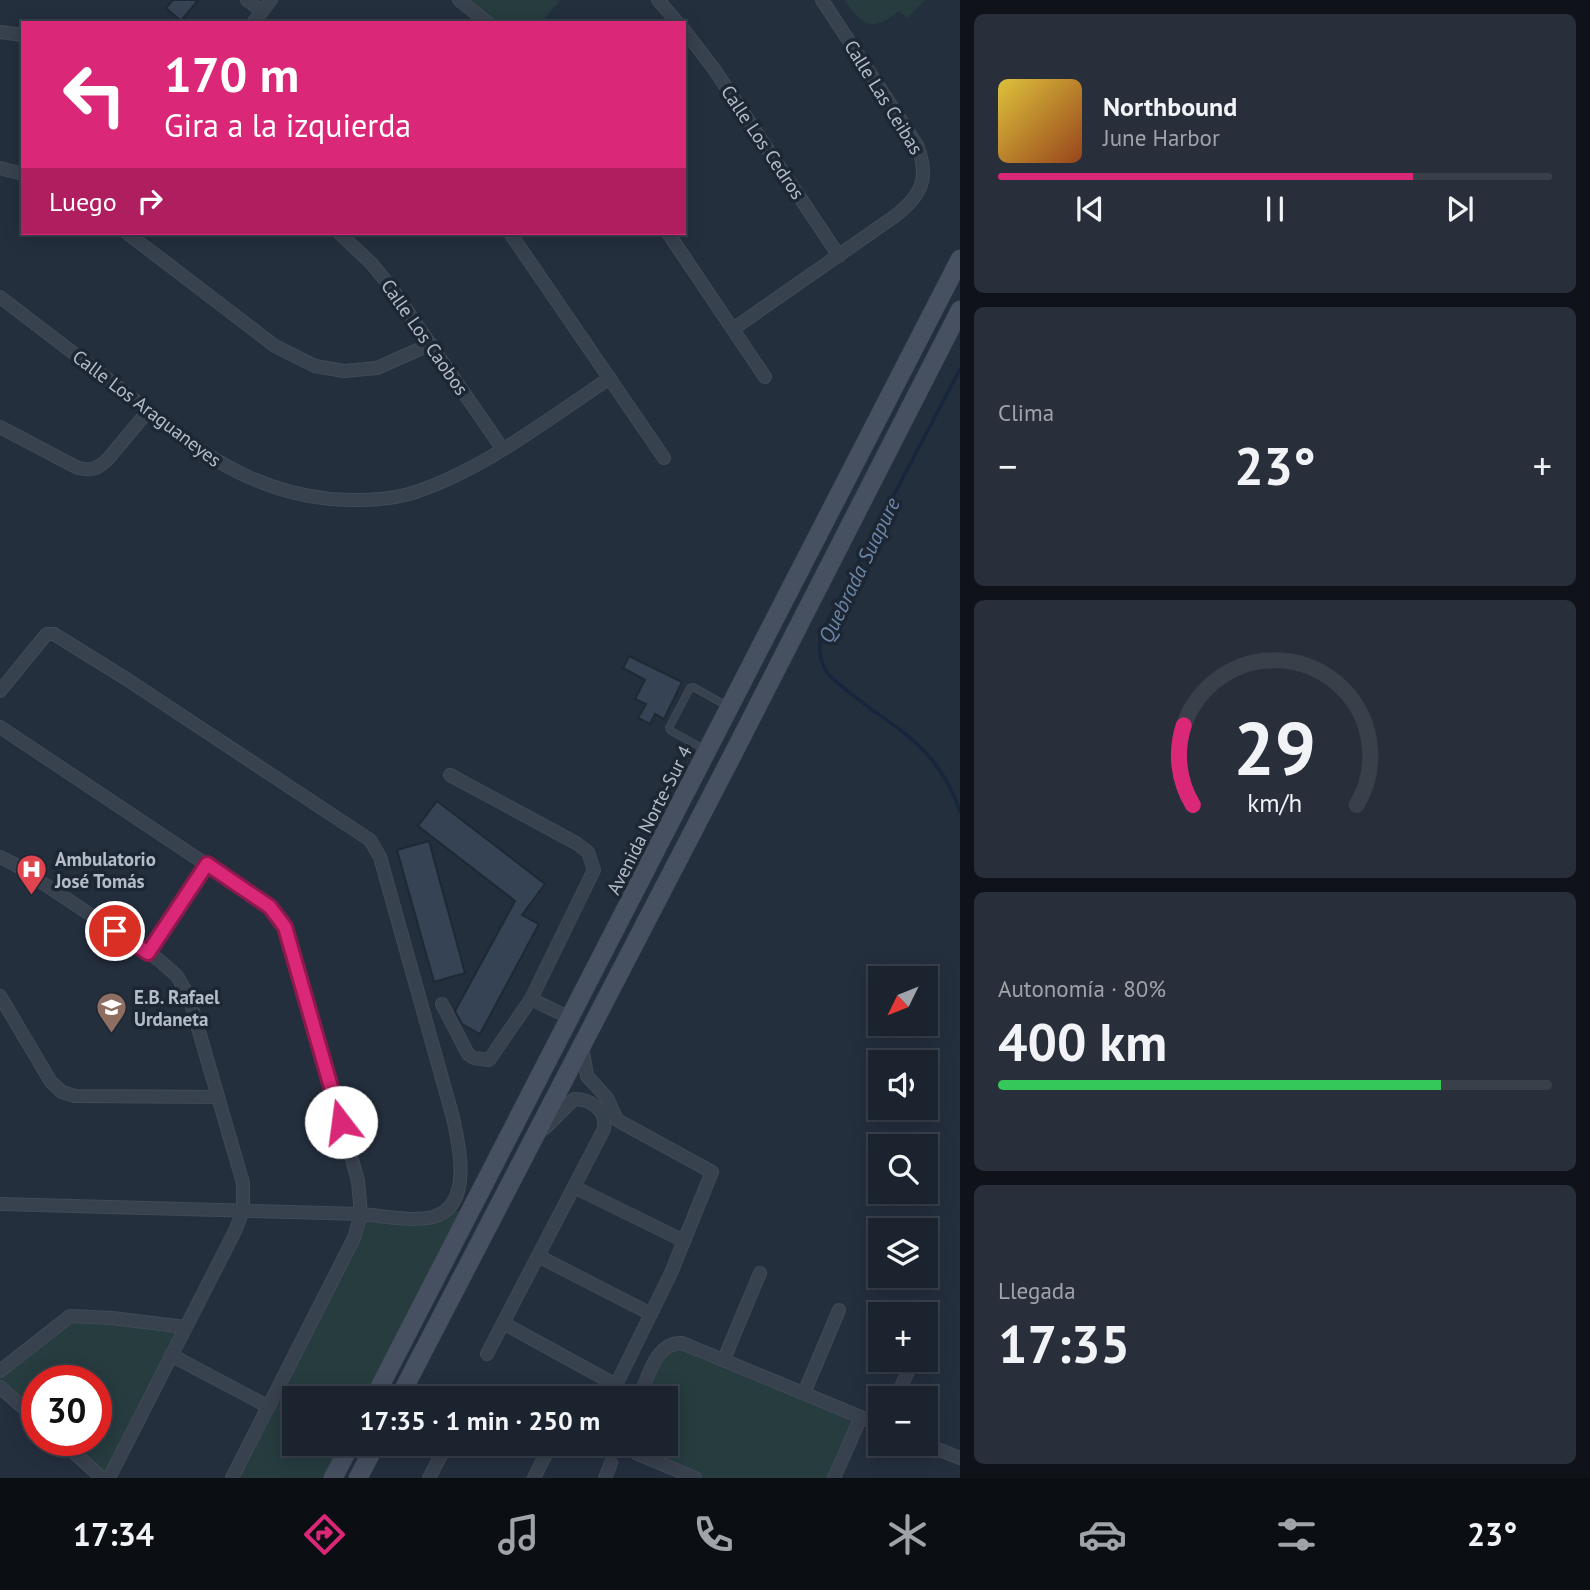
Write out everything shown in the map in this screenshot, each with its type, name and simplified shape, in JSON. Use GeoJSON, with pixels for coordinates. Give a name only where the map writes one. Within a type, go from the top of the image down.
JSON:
{"type":"FeatureCollection","features":[{"type":"Feature","properties":{"kind":"main road","name":"Avenida Norte-Sur 4"},"geometry":{"type":"LineString","coordinates":[[380,1386],[960,260]]}},
{"type":"Feature","properties":{"kind":"main road"},"geometry":{"type":"LineString","coordinates":[[405,1386],[960,310]]}},
{"type":"Feature","properties":{"kind":"main road"},"geometry":{"type":"LineString","coordinates":[[333,1478],[345,1456]]}},
{"type":"Feature","properties":{"kind":"main road"},"geometry":{"type":"LineString","coordinates":[[358,1478],[370,1456]]}},
{"type":"Feature","properties":{"kind":"street"},"geometry":{"type":"LineString","coordinates":[[247,0],[262,11]]}},
{"type":"Feature","properties":{"kind":"street"},"geometry":{"type":"LineString","coordinates":[[254,21],[271,0]]}},
{"type":"Feature","properties":{"kind":"street"},"geometry":{"type":"LineString","coordinates":[[459,0],[485,21]]}},
{"type":"Feature","properties":{"kind":"street"},"geometry":{"type":"LineString","coordinates":[[658,0],[676,21]]}},
{"type":"Feature","properties":{"kind":"street","name":"Calle Las Ceibas"},"geometry":{"type":"LineString","coordinates":[[822,0],[917,145],[924,170],[920,190],[914,199],[839,256]]}},
{"type":"Feature","properties":{"kind":"street"},"geometry":{"type":"LineString","coordinates":[[0,32],[21,35]]}},
{"type":"Feature","properties":{"kind":"street","name":"Calle Los Cedros"},"geometry":{"type":"LineString","coordinates":[[686,33],[743,111],[839,256]]}},
{"type":"Feature","properties":{"kind":"street"},"geometry":{"type":"LineString","coordinates":[[0,168],[21,173]]}},
{"type":"Feature","properties":{"kind":"street"},"geometry":{"type":"LineString","coordinates":[[130,235],[275,346],[315,366],[344,371],[377,368],[431,344]]}},
{"type":"Feature","properties":{"kind":"street","name":"Calle Los Caobos"},"geometry":{"type":"LineString","coordinates":[[341,235],[384,279],[502,448]]}},
{"type":"Feature","properties":{"kind":"street"},"geometry":{"type":"LineString","coordinates":[[516,235],[664,458]]}},
{"type":"Feature","properties":{"kind":"street"},"geometry":{"type":"LineString","coordinates":[[669,235],[765,376]]}},
{"type":"Feature","properties":{"kind":"street"},"geometry":{"type":"LineString","coordinates":[[733,329],[839,256]]}},
{"type":"Feature","properties":{"kind":"street","name":"Calle Los Araguaneyes"},"geometry":{"type":"LineString","coordinates":[[0,297],[204,454],[241,475],[274,489],[322,498],[364,500],[408,494],[450,478],[502,448],[610,378]]}},
{"type":"Feature","properties":{"kind":"street"},"geometry":{"type":"LineString","coordinates":[[0,427],[78,468],[87,470],[100,467],[108,460],[148,411]]}},
{"type":"Feature","properties":{"kind":"street"},"geometry":{"type":"LineString","coordinates":[[0,691],[44,637],[54,634],[239,752],[373,844],[380,857],[457,1138],[459,1189],[447,1209],[437,1216],[417,1219],[361,1214],[0,1204]]}},
{"type":"Feature","properties":{"kind":"street"},"geometry":{"type":"LineString","coordinates":[[0,727],[270,907],[285,927],[358,1181],[361,1214],[354,1238],[232,1478]]}},
{"type":"Feature","properties":{"kind":"street"},"geometry":{"type":"LineString","coordinates":[[442,1004],[468,1054],[474,1058],[489,1060],[531,999],[594,870],[591,857],[576,843],[450,775]]}},
{"type":"Feature","properties":{"kind":"street"},"geometry":{"type":"LineString","coordinates":[[0,857],[148,953],[169,968],[184,987],[243,1183],[243,1211],[109,1478]]}},
{"type":"Feature","properties":{"kind":"street"},"geometry":{"type":"LineString","coordinates":[[148,953],[207,864]]}},
{"type":"Feature","properties":{"kind":"street"},"geometry":{"type":"LineString","coordinates":[[0,996],[51,1082],[62,1092],[75,1096],[97,1097],[218,1097]]}},
{"type":"Feature","properties":{"kind":"street"},"geometry":{"type":"LineString","coordinates":[[531,999],[570,1018]]}},
{"type":"Feature","properties":{"kind":"street"},"geometry":{"type":"LineString","coordinates":[[503,1323],[616,1385],[684,1241],[712,1172],[620,1122],[603,1103],[587,1076],[582,1045]]}},
{"type":"Feature","properties":{"kind":"street"},"geometry":{"type":"LineString","coordinates":[[533,1140],[574,1099],[587,1076]]}},
{"type":"Feature","properties":{"kind":"street"},"geometry":{"type":"LineString","coordinates":[[574,1099],[603,1103]]}},
{"type":"Feature","properties":{"kind":"street"},"geometry":{"type":"LineString","coordinates":[[487,1354],[604,1129],[603,1103]]}},
{"type":"Feature","properties":{"kind":"street"},"geometry":{"type":"LineString","coordinates":[[574,1187],[684,1241]]}},
{"type":"Feature","properties":{"kind":"street"},"geometry":{"type":"LineString","coordinates":[[447,1209],[469,1213]]}},
{"type":"Feature","properties":{"kind":"street"},"geometry":{"type":"LineString","coordinates":[[538,1256],[651,1314]]}},
{"type":"Feature","properties":{"kind":"street"},"geometry":{"type":"LineString","coordinates":[[724,1359],[760,1273]]}},
{"type":"Feature","properties":{"kind":"street"},"geometry":{"type":"LineString","coordinates":[[804,1393],[839,1310]]}},
{"type":"Feature","properties":{"kind":"street"},"geometry":{"type":"LineString","coordinates":[[0,1371],[70,1317],[112,1318],[185,1327]]}},
{"type":"Feature","properties":{"kind":"street"},"geometry":{"type":"LineString","coordinates":[[644,1386],[657,1356],[668,1345],[688,1344],[868,1420]]}},
{"type":"Feature","properties":{"kind":"street"},"geometry":{"type":"LineString","coordinates":[[171,1355],[269,1407]]}},
{"type":"Feature","properties":{"kind":"street"},"geometry":{"type":"LineString","coordinates":[[0,1387],[21,1406]]}},
{"type":"Feature","properties":{"kind":"street"},"geometry":{"type":"LineString","coordinates":[[834,1478],[861,1417]]}},
{"type":"Feature","properties":{"kind":"street"},"geometry":{"type":"LineString","coordinates":[[938,1449],[960,1458]]}},
{"type":"Feature","properties":{"kind":"street"},"geometry":{"type":"LineString","coordinates":[[78,1456],[102,1478]]}},
{"type":"Feature","properties":{"kind":"street"},"geometry":{"type":"LineString","coordinates":[[429,1478],[441,1456]]}},
{"type":"Feature","properties":{"kind":"street"},"geometry":{"type":"LineString","coordinates":[[534,1478],[544,1456]]}},
{"type":"Feature","properties":{"kind":"street"},"geometry":{"type":"LineString","coordinates":[[643,1456],[695,1478]]}},
{"type":"Feature","properties":{"kind":"street"},"geometry":{"type":"LineString","coordinates":[[606,1478],[611,1464]]}},
{"type":"Feature","properties":{"kind":"lane"},"geometry":{"type":"LineString","coordinates":[[708,751],[669,728],[693,687],[730,708]]}},
{"type":"Feature","properties":{"kind":"green space"},"geometry":{"type":"Polygon","coordinates":[[[459,0],[560,1],[542,21],[485,21],[459,0]]]}},
{"type":"Feature","properties":{"kind":"green space"},"geometry":{"type":"Polygon","coordinates":[[[844,0],[925,0],[907,18],[899,11],[875,24],[863,21],[844,0]]]}},
{"type":"Feature","properties":{"kind":"green space"},"geometry":{"type":"Polygon","coordinates":[[[447,1209],[469,1213],[380,1386],[282,1386],[282,1456],[345,1456],[333,1478],[232,1478],[361,1214],[417,1219],[447,1209]]]}},
{"type":"Feature","properties":{"kind":"green space"},"geometry":{"type":"Polygon","coordinates":[[[64,1320],[185,1327],[109,1478],[81,1456],[112,1456],[112,1365],[21,1365],[21,1406],[0,1387],[0,1371],[64,1320]]]}},
{"type":"Feature","properties":{"kind":"green space"},"geometry":{"type":"Polygon","coordinates":[[[672,1344],[861,1417],[834,1478],[695,1478],[650,1456],[678,1456],[678,1386],[646,1386],[672,1344]]]}},
{"type":"Feature","properties":{"kind":"building"},"geometry":{"type":"Polygon","coordinates":[[[173,0],[198,0],[181,21],[166,8],[173,0]]]}},
{"type":"Feature","properties":{"kind":"building"},"geometry":{"type":"Polygon","coordinates":[[[629,656],[682,682],[664,719],[655,714],[650,724],[638,718],[646,704],[635,699],[645,680],[623,668],[629,656]]]}},
{"type":"Feature","properties":{"kind":"building"},"geometry":{"type":"Polygon","coordinates":[[[437,801],[545,884],[522,915],[539,924],[480,1034],[462,1024],[455,1011],[515,901],[418,826],[437,801]]]}},
{"type":"Feature","properties":{"kind":"building"},"geometry":{"type":"Polygon","coordinates":[[[429,841],[465,973],[434,982],[397,850],[429,841]]]}},
{"type":"Feature","properties":{"kind":"waterway","name":"Quebrada Suapure"},"geometry":{"type":"LineString","coordinates":[[960,369],[820,640],[820,657],[828,674],[920,747],[949,786],[960,812]]}},
{"type":"Feature","properties":{"kind":"place","name":"Ambulatorio José Tomás"},"geometry":{"type":"Point","coordinates":[32,897]}},
{"type":"Feature","properties":{"kind":"place","name":"E.B. Rafael Urdaneta"},"geometry":{"type":"Point","coordinates":[111,1035]}},
{"type":"Feature","properties":{"kind":"route"},"geometry":{"type":"LineString","coordinates":[[115,931],[148,953],[207,864],[270,907],[282,919],[293,949],[341,1122]]}}]}
